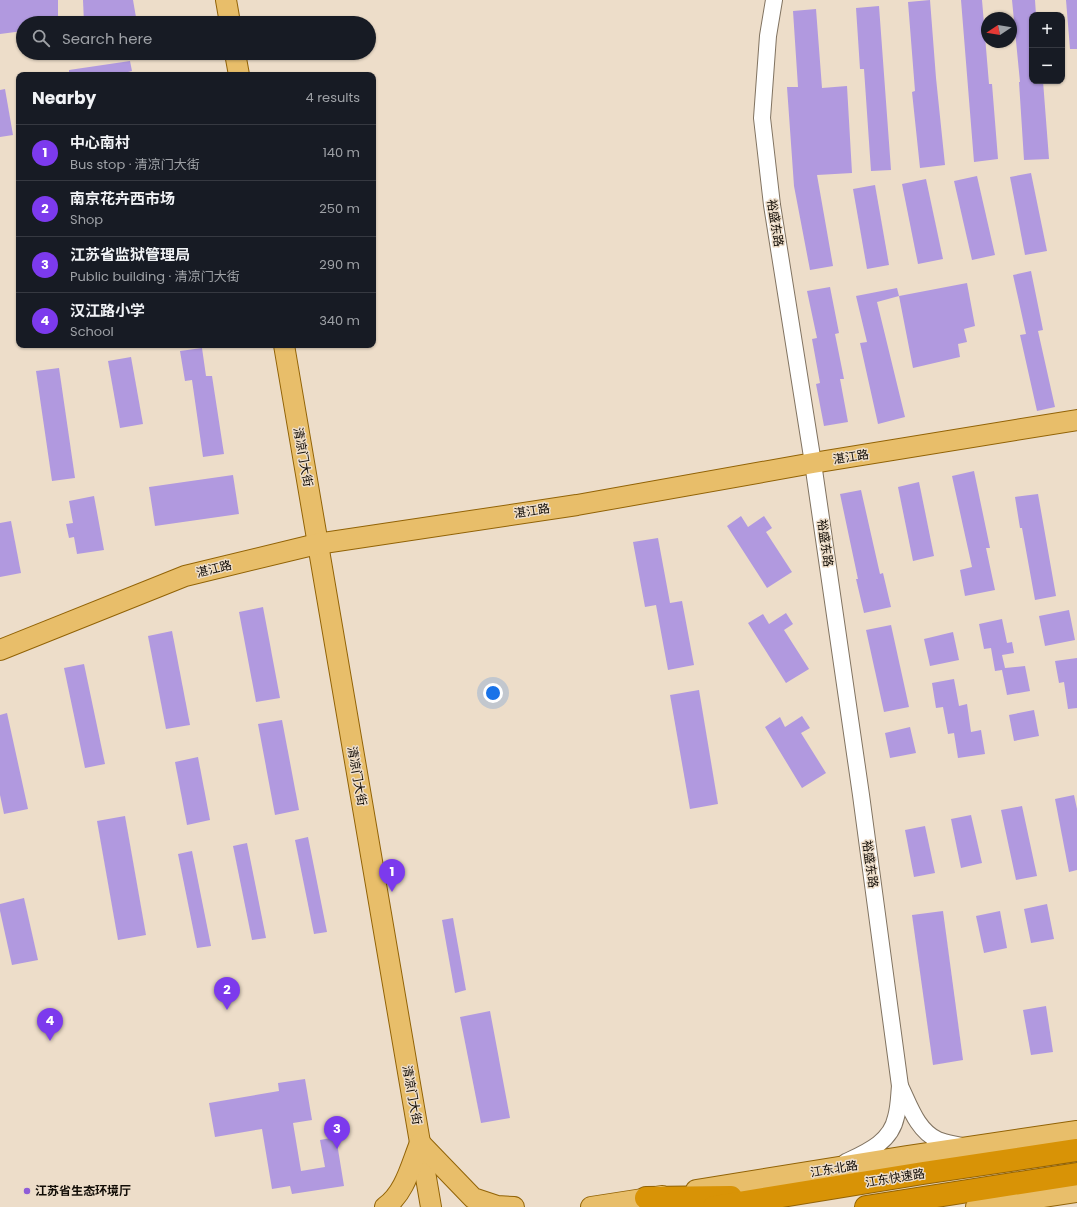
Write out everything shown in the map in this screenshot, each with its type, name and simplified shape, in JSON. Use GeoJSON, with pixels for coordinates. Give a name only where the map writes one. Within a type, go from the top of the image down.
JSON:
{"type":"FeatureCollection","features":[{"type":"Feature","properties":{"kind":"highway","name":"江东快速路"},"geometry":{"type":"LineString","coordinates":[[714,1207],[1077,1150]]}},
{"type":"Feature","properties":{"kind":"highway","name":"江东快速路"},"geometry":{"type":"LineString","coordinates":[[866,1207],[1077,1174]]}},
{"type":"Feature","properties":{"kind":"highway"},"geometry":{"type":"LineString","coordinates":[[646,1198],[782,1196]]}},
{"type":"Feature","properties":{"kind":"main road"},"geometry":{"type":"LineString","coordinates":[[226,0],[229,16]]}},
{"type":"Feature","properties":{"kind":"main road"},"geometry":{"type":"LineString","coordinates":[[236,60],[238,72]]}},
{"type":"Feature","properties":{"kind":"main road","name":"清凉门大街"},"geometry":{"type":"LineString","coordinates":[[284,348],[431,1207]]}},
{"type":"Feature","properties":{"kind":"main road","name":"湛江路"},"geometry":{"type":"LineString","coordinates":[[0,650],[185,576],[317,544],[577,505],[813,463],[1077,420]]}},
{"type":"Feature","properties":{"kind":"main road","name":"江东北路"},"geometry":{"type":"LineString","coordinates":[[591,1207],[1077,1131]]}},
{"type":"Feature","properties":{"kind":"main road"},"geometry":{"type":"LineString","coordinates":[[385,1207],[402,1188],[420,1143],[473,1198],[497,1206],[514,1207]]}},
{"type":"Feature","properties":{"kind":"main road"},"geometry":{"type":"LineString","coordinates":[[976,1207],[1077,1192]]}},
{"type":"Feature","properties":{"kind":"street","name":"裕盛东路"},"geometry":{"type":"LineString","coordinates":[[774,0],[768,36],[762,118],[772,205],[813,463],[861,795],[900,1086],[896,1119],[888,1136],[871,1150],[832,1169]]}},
{"type":"Feature","properties":{"kind":"street","name":"裕盛东路"},"geometry":{"type":"LineString","coordinates":[[900,1086],[914,1114],[925,1131],[937,1140],[968,1148]]}},
{"type":"Feature","properties":{"kind":"street"},"geometry":{"type":"LineString","coordinates":[[1016,1201],[1041,1207]]}},
{"type":"Feature","properties":{"kind":"building"},"geometry":{"type":"Polygon","coordinates":[[[0,0],[58,0],[58,16],[16,16],[16,32],[0,34],[0,0]]]}},
{"type":"Feature","properties":{"kind":"building"},"geometry":{"type":"Polygon","coordinates":[[[83,0],[133,0],[136,16],[84,16],[83,0]]]}},
{"type":"Feature","properties":{"kind":"building"},"geometry":{"type":"Polygon","coordinates":[[[930,0],[945,165],[920,168],[912,92],[915,91],[908,2],[930,0]]]}},
{"type":"Feature","properties":{"kind":"building"},"geometry":{"type":"Polygon","coordinates":[[[961,0],[982,0],[983,12],[981,12],[981,48],[986,48],[989,84],[992,84],[998,159],[974,162],[961,0]]]}},
{"type":"Feature","properties":{"kind":"building"},"geometry":{"type":"Polygon","coordinates":[[[1012,0],[1035,0],[1036,12],[1029,12],[1029,84],[1043,84],[1049,159],[1024,160],[1017,48],[1017,12],[1013,12],[1012,0]]]}},
{"type":"Feature","properties":{"kind":"building"},"geometry":{"type":"Polygon","coordinates":[[[1066,0],[1077,0],[1077,49],[1070,49],[1066,0]]]}},
{"type":"Feature","properties":{"kind":"building"},"geometry":{"type":"Polygon","coordinates":[[[879,6],[891,170],[871,171],[864,69],[860,69],[856,8],[879,6]]]}},
{"type":"Feature","properties":{"kind":"building"},"geometry":{"type":"Polygon","coordinates":[[[816,9],[822,88],[847,86],[852,173],[817,175],[833,266],[810,270],[794,186],[787,87],[798,87],[793,11],[816,9]]]}},
{"type":"Feature","properties":{"kind":"building"},"geometry":{"type":"Polygon","coordinates":[[[130,61],[132,71],[69,72],[69,70],[130,61]]]}},
{"type":"Feature","properties":{"kind":"building"},"geometry":{"type":"Polygon","coordinates":[[[5,89],[13,135],[0,137],[0,90],[5,89]]]}},
{"type":"Feature","properties":{"kind":"building"},"geometry":{"type":"Polygon","coordinates":[[[1031,173],[1047,251],[1025,255],[1010,177],[1031,173]]]}},
{"type":"Feature","properties":{"kind":"building"},"geometry":{"type":"Polygon","coordinates":[[[977,176],[995,255],[972,260],[954,181],[977,176]]]}},
{"type":"Feature","properties":{"kind":"building"},"geometry":{"type":"Polygon","coordinates":[[[926,179],[943,259],[918,264],[902,184],[926,179]]]}},
{"type":"Feature","properties":{"kind":"building"},"geometry":{"type":"Polygon","coordinates":[[[875,185],[889,265],[867,269],[853,189],[875,185]]]}},
{"type":"Feature","properties":{"kind":"building"},"geometry":{"type":"Polygon","coordinates":[[[1031,271],[1043,330],[1038,331],[1055,407],[1037,411],[1020,335],[1026,334],[1013,275],[1031,271]]]}},
{"type":"Feature","properties":{"kind":"building"},"geometry":{"type":"Polygon","coordinates":[[[967,283],[975,326],[964,329],[967,342],[958,344],[960,357],[913,368],[899,296],[967,283]]]}},
{"type":"Feature","properties":{"kind":"building"},"geometry":{"type":"Polygon","coordinates":[[[830,287],[839,333],[835,334],[844,379],[840,379],[848,422],[824,426],[816,384],[820,383],[812,339],[817,338],[807,291],[830,287]]]}},
{"type":"Feature","properties":{"kind":"building"},"geometry":{"type":"Polygon","coordinates":[[[897,288],[899,296],[877,302],[905,417],[878,424],[860,343],[867,342],[856,296],[897,288]]]}},
{"type":"Feature","properties":{"kind":"building"},"geometry":{"type":"Polygon","coordinates":[[[202,348],[206,376],[212,376],[224,454],[203,457],[192,380],[185,381],[180,351],[202,348]]]}},
{"type":"Feature","properties":{"kind":"building"},"geometry":{"type":"Polygon","coordinates":[[[131,357],[143,424],[120,428],[108,361],[131,357]]]}},
{"type":"Feature","properties":{"kind":"building"},"geometry":{"type":"Polygon","coordinates":[[[59,368],[75,478],[52,481],[36,371],[59,368]]]}},
{"type":"Feature","properties":{"kind":"building"},"geometry":{"type":"Polygon","coordinates":[[[974,471],[990,548],[986,548],[995,590],[965,596],[960,570],[972,567],[952,476],[974,471]]]}},
{"type":"Feature","properties":{"kind":"building"},"geometry":{"type":"Polygon","coordinates":[[[233,475],[239,514],[155,526],[149,487],[233,475]]]}},
{"type":"Feature","properties":{"kind":"building"},"geometry":{"type":"Polygon","coordinates":[[[919,482],[934,556],[913,561],[898,487],[919,482]]]}},
{"type":"Feature","properties":{"kind":"building"},"geometry":{"type":"Polygon","coordinates":[[[861,490],[880,574],[883,573],[891,607],[864,613],[840,494],[861,490]]]}},
{"type":"Feature","properties":{"kind":"building"},"geometry":{"type":"Polygon","coordinates":[[[1038,494],[1056,596],[1035,600],[1015,497],[1038,494]]]}},
{"type":"Feature","properties":{"kind":"building"},"geometry":{"type":"Polygon","coordinates":[[[94,496],[104,550],[77,554],[74,537],[69,538],[66,524],[73,523],[69,501],[94,496]]]}},
{"type":"Feature","properties":{"kind":"building"},"geometry":{"type":"Polygon","coordinates":[[[741,516],[748,527],[764,516],[772,528],[766,532],[792,572],[767,588],[727,526],[741,516]]]}},
{"type":"Feature","properties":{"kind":"building"},"geometry":{"type":"Polygon","coordinates":[[[11,521],[21,573],[0,577],[0,523],[11,521]]]}},
{"type":"Feature","properties":{"kind":"building"},"geometry":{"type":"Polygon","coordinates":[[[658,538],[670,603],[682,601],[694,665],[668,670],[656,605],[645,607],[633,542],[658,538]]]}},
{"type":"Feature","properties":{"kind":"building"},"geometry":{"type":"Polygon","coordinates":[[[263,607],[280,698],[256,702],[239,612],[263,607]]]}},
{"type":"Feature","properties":{"kind":"building"},"geometry":{"type":"Polygon","coordinates":[[[1069,610],[1075,640],[1045,646],[1039,616],[1069,610]]]}},
{"type":"Feature","properties":{"kind":"building"},"geometry":{"type":"Polygon","coordinates":[[[786,613],[793,624],[784,630],[809,669],[786,683],[748,623],[763,614],[769,624],[786,613]]]}},
{"type":"Feature","properties":{"kind":"building"},"geometry":{"type":"Polygon","coordinates":[[[1002,619],[1007,643],[1012,642],[1014,653],[1002,655],[1005,668],[1025,666],[1030,691],[1007,695],[1002,670],[995,671],[991,648],[984,649],[979,624],[1002,619]]]}},
{"type":"Feature","properties":{"kind":"building"},"geometry":{"type":"Polygon","coordinates":[[[891,625],[909,707],[884,712],[866,630],[891,625]]]}},
{"type":"Feature","properties":{"kind":"building"},"geometry":{"type":"Polygon","coordinates":[[[172,631],[190,725],[166,729],[148,636],[172,631]]]}},
{"type":"Feature","properties":{"kind":"building"},"geometry":{"type":"Polygon","coordinates":[[[953,632],[959,660],[930,666],[924,639],[953,632]]]}},
{"type":"Feature","properties":{"kind":"building"},"geometry":{"type":"Polygon","coordinates":[[[1077,658],[1077,708],[1068,709],[1064,682],[1059,683],[1055,661],[1077,658]]]}},
{"type":"Feature","properties":{"kind":"building"},"geometry":{"type":"Polygon","coordinates":[[[84,664],[105,764],[85,768],[64,668],[84,664]]]}},
{"type":"Feature","properties":{"kind":"building"},"geometry":{"type":"Polygon","coordinates":[[[954,679],[959,706],[967,704],[971,732],[981,730],[985,754],[958,758],[954,733],[948,734],[943,707],[936,708],[932,683],[954,679]]]}},
{"type":"Feature","properties":{"kind":"building"},"geometry":{"type":"Polygon","coordinates":[[[699,690],[718,804],[690,809],[670,695],[699,690]]]}},
{"type":"Feature","properties":{"kind":"building"},"geometry":{"type":"Polygon","coordinates":[[[1034,710],[1039,736],[1014,741],[1009,715],[1034,710]]]}},
{"type":"Feature","properties":{"kind":"building"},"geometry":{"type":"Polygon","coordinates":[[[7,713],[28,809],[4,814],[0,795],[0,715],[7,713]]]}},
{"type":"Feature","properties":{"kind":"building"},"geometry":{"type":"Polygon","coordinates":[[[802,716],[810,728],[801,733],[826,773],[802,788],[765,727],[780,717],[785,727],[802,716]]]}},
{"type":"Feature","properties":{"kind":"building"},"geometry":{"type":"Polygon","coordinates":[[[282,720],[299,810],[275,815],[258,724],[282,720]]]}},
{"type":"Feature","properties":{"kind":"building"},"geometry":{"type":"Polygon","coordinates":[[[910,727],[916,753],[890,758],[885,733],[910,727]]]}},
{"type":"Feature","properties":{"kind":"building"},"geometry":{"type":"Polygon","coordinates":[[[198,757],[210,820],[187,825],[175,762],[198,757]]]}},
{"type":"Feature","properties":{"kind":"building"},"geometry":{"type":"Polygon","coordinates":[[[1074,795],[1077,809],[1077,870],[1069,872],[1055,799],[1074,795]]]}},
{"type":"Feature","properties":{"kind":"building"},"geometry":{"type":"Polygon","coordinates":[[[1022,806],[1037,876],[1016,880],[1001,810],[1022,806]]]}},
{"type":"Feature","properties":{"kind":"building"},"geometry":{"type":"Polygon","coordinates":[[[971,815],[982,863],[961,868],[951,819],[971,815]]]}},
{"type":"Feature","properties":{"kind":"building"},"geometry":{"type":"Polygon","coordinates":[[[125,816],[146,935],[118,940],[97,821],[125,816]]]}},
{"type":"Feature","properties":{"kind":"building"},"geometry":{"type":"Polygon","coordinates":[[[925,826],[935,873],[914,877],[905,830],[925,826]]]}},
{"type":"Feature","properties":{"kind":"building"},"geometry":{"type":"Polygon","coordinates":[[[308,837],[327,932],[314,934],[295,840],[308,837]]]}},
{"type":"Feature","properties":{"kind":"building"},"geometry":{"type":"Polygon","coordinates":[[[247,843],[266,938],[252,940],[233,846],[247,843]]]}},
{"type":"Feature","properties":{"kind":"building"},"geometry":{"type":"Polygon","coordinates":[[[192,851],[211,946],[197,948],[178,854],[192,851]]]}},
{"type":"Feature","properties":{"kind":"building"},"geometry":{"type":"Polygon","coordinates":[[[24,898],[38,960],[12,965],[0,911],[0,904],[24,898]]]}},
{"type":"Feature","properties":{"kind":"building"},"geometry":{"type":"Polygon","coordinates":[[[1047,904],[1054,939],[1031,943],[1024,909],[1047,904]]]}},
{"type":"Feature","properties":{"kind":"building"},"geometry":{"type":"Polygon","coordinates":[[[943,911],[963,1060],[933,1065],[912,915],[943,911]]]}},
{"type":"Feature","properties":{"kind":"building"},"geometry":{"type":"Polygon","coordinates":[[[1000,911],[1007,948],[984,953],[976,916],[1000,911]]]}},
{"type":"Feature","properties":{"kind":"building"},"geometry":{"type":"Polygon","coordinates":[[[453,918],[466,990],[455,993],[442,920],[453,918]]]}},
{"type":"Feature","properties":{"kind":"building"},"geometry":{"type":"Polygon","coordinates":[[[1046,1006],[1053,1052],[1031,1055],[1023,1010],[1046,1006]]]}},
{"type":"Feature","properties":{"kind":"building"},"geometry":{"type":"Polygon","coordinates":[[[490,1011],[510,1118],[481,1123],[460,1017],[490,1011]]]}},
{"type":"Feature","properties":{"kind":"building"},"geometry":{"type":"Polygon","coordinates":[[[305,1079],[312,1120],[293,1123],[301,1171],[325,1167],[320,1140],[336,1137],[344,1186],[292,1194],[290,1186],[272,1189],[262,1129],[215,1137],[209,1103],[279,1091],[278,1083],[305,1079]]]}},
{"type":"Feature","properties":{"kind":"place","name":"中心南村"},"geometry":{"type":"Point","coordinates":[392,892]}},
{"type":"Feature","properties":{"kind":"place","name":"南京花卉西市场"},"geometry":{"type":"Point","coordinates":[227,1010]}},
{"type":"Feature","properties":{"kind":"place","name":"汉江路小学"},"geometry":{"type":"Point","coordinates":[50,1041]}},
{"type":"Feature","properties":{"kind":"place","name":"江苏省监狱管理局"},"geometry":{"type":"Point","coordinates":[337,1149]}},
{"type":"Feature","properties":{"kind":"place","name":"江苏省生态环境厅"},"geometry":{"type":"Point","coordinates":[27,1191]}}]}
